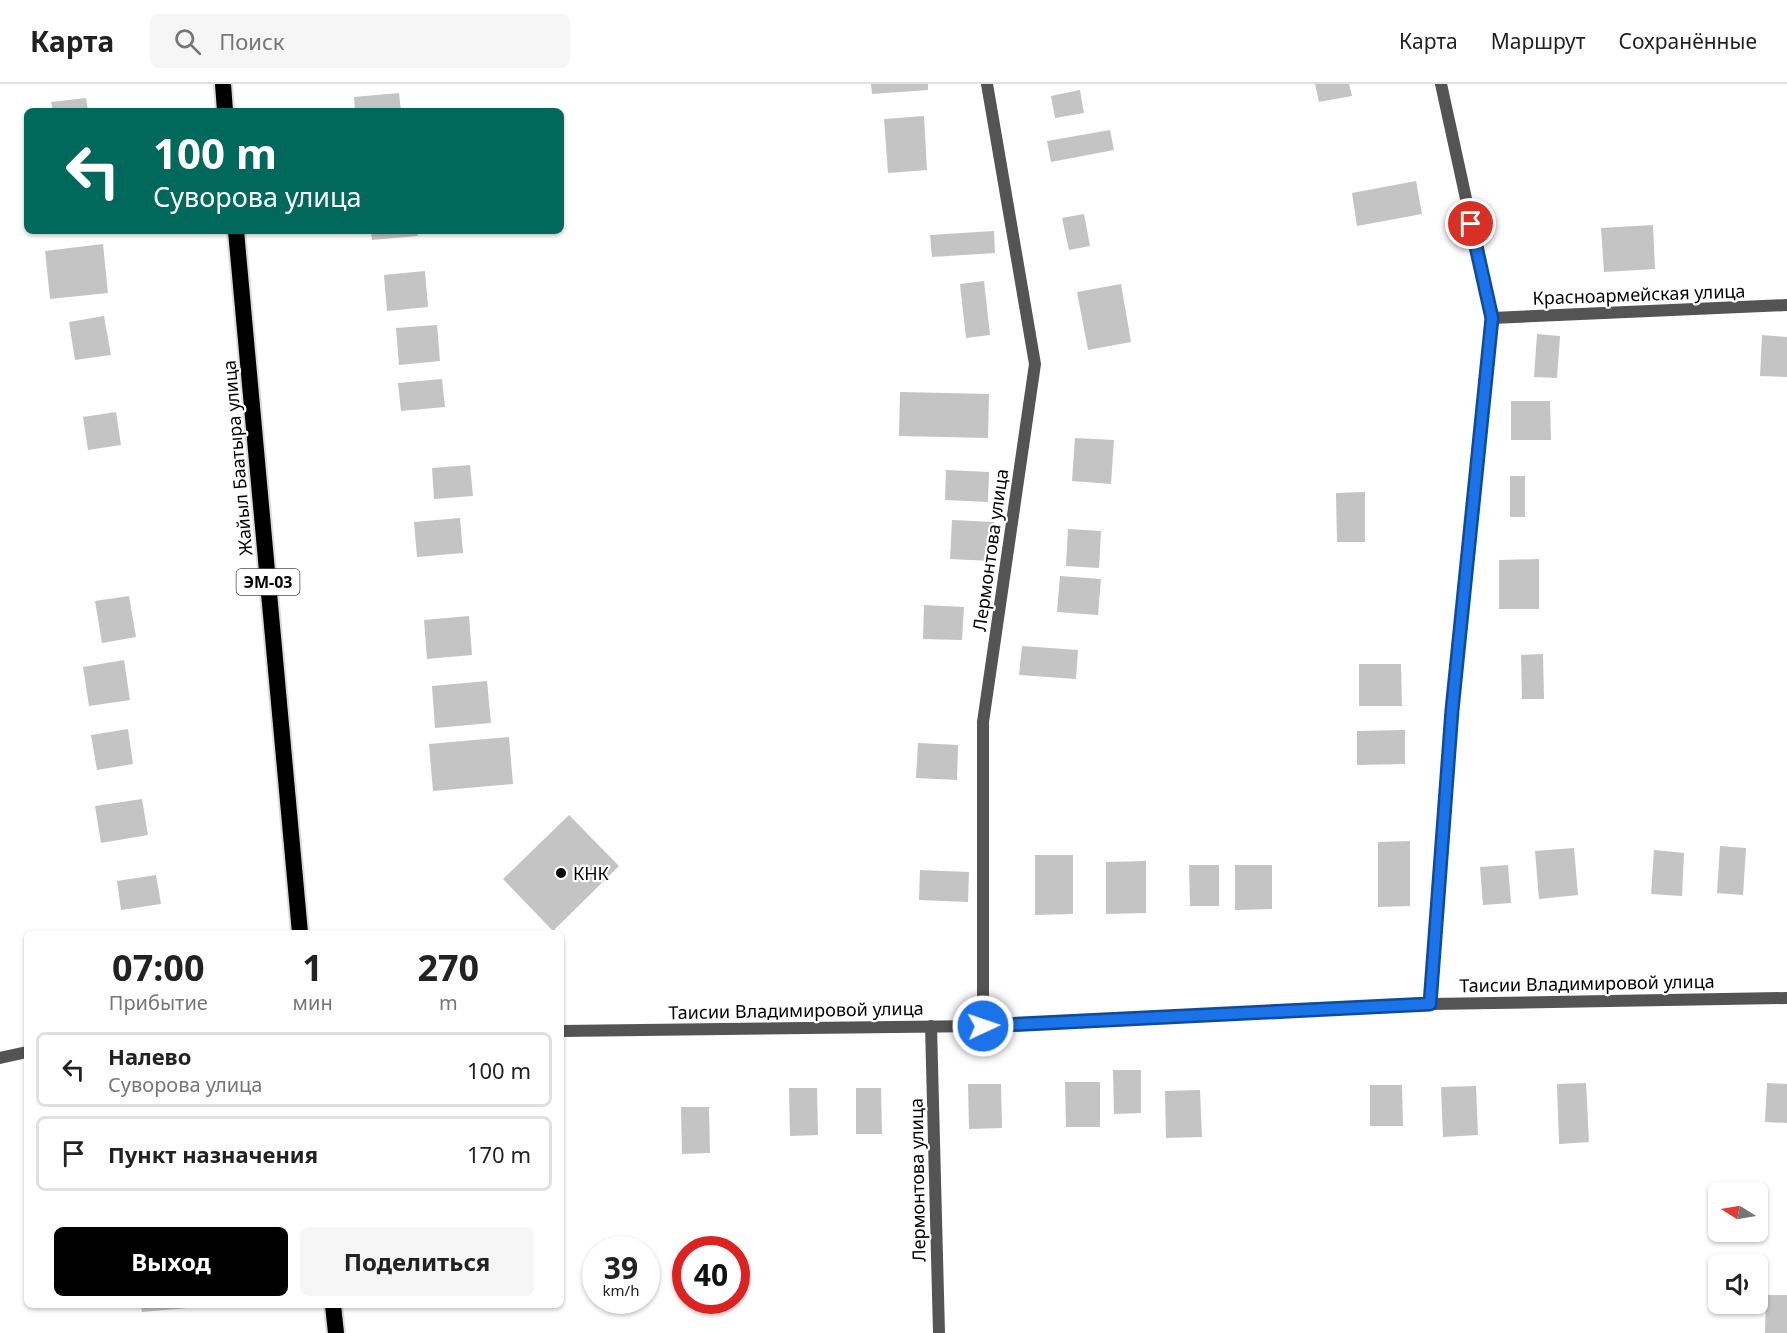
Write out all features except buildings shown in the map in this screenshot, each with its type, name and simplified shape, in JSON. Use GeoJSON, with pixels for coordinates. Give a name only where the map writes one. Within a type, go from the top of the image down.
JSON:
{"type":"FeatureCollection","features":[{"type":"Feature","properties":{"kind":"highway"},"geometry":{"type":"LineString","coordinates":[[223,84],[225,108]]}},
{"type":"Feature","properties":{"kind":"highway","name":"Жайыл Баатыра улица"},"geometry":{"type":"LineString","coordinates":[[236,234],[300,930]]}},
{"type":"Feature","properties":{"kind":"highway"},"geometry":{"type":"LineString","coordinates":[[333,1308],[336,1333]]}},
{"type":"Feature","properties":{"kind":"street","name":"Лермонтова улица"},"geometry":{"type":"LineString","coordinates":[[983,1026],[983,722],[1035,364],[987,84]]}},
{"type":"Feature","properties":{"kind":"street"},"geometry":{"type":"LineString","coordinates":[[1430,1004],[1452,710],[1492,318],[1441,84]]}},
{"type":"Feature","properties":{"kind":"street","name":"Красноармейская улица"},"geometry":{"type":"LineString","coordinates":[[1492,318],[1787,306]]}},
{"type":"Feature","properties":{"kind":"street","name":"Таисии Владимировой улица"},"geometry":{"type":"LineString","coordinates":[[564,1031],[983,1026],[1430,1004],[1787,998]]}},
{"type":"Feature","properties":{"kind":"street","name":"Лермонтова улица"},"geometry":{"type":"LineString","coordinates":[[931,1026],[939,1333]]}},
{"type":"Feature","properties":{"kind":"street"},"geometry":{"type":"LineString","coordinates":[[0,1058],[24,1053]]}},
{"type":"Feature","properties":{"kind":"place","name":"КНК"},"geometry":{"type":"Point","coordinates":[561,873]}},
{"type":"Feature","properties":{"kind":"route"},"geometry":{"type":"LineString","coordinates":[[983,1026],[1430,1004],[1452,710],[1492,318],[1471,224]]}}]}
